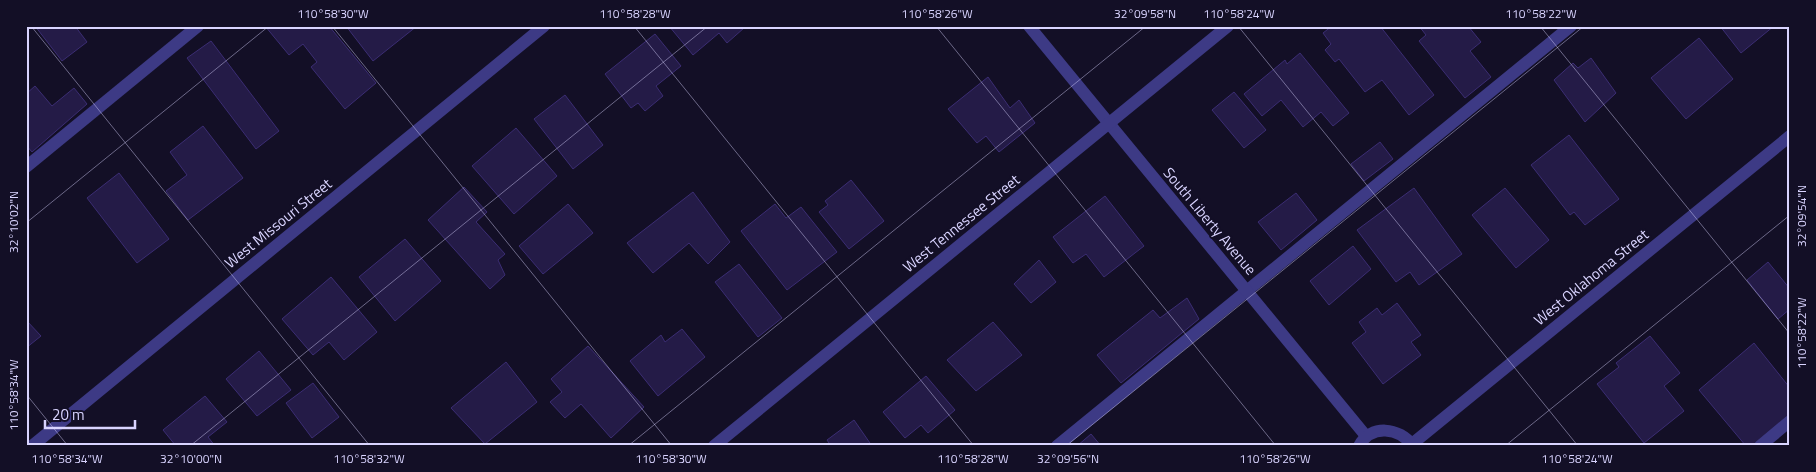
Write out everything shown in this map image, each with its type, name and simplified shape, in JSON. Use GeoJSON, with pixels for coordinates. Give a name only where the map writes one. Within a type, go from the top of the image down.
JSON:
{"type":"FeatureCollection","features":[{"type":"Feature","properties":{"kind":"street"},"geometry":{"type":"LineString","coordinates":[[26,167],[198,26]]}},
{"type":"Feature","properties":{"kind":"street","name":"West Missouri Street"},"geometry":{"type":"LineString","coordinates":[[32,446],[544,26]]}},
{"type":"Feature","properties":{"kind":"street","name":"South Liberty Avenue"},"geometry":{"type":"LineString","coordinates":[[1029,26],[1246,291],[1362,441]]}},
{"type":"Feature","properties":{"kind":"street","name":"West Tennessee Street"},"geometry":{"type":"LineString","coordinates":[[714,446],[1228,26]]}},
{"type":"Feature","properties":{"kind":"street"},"geometry":{"type":"LineString","coordinates":[[1057,446],[1570,26]]}},
{"type":"Feature","properties":{"kind":"street","name":"West Oklahoma Street"},"geometry":{"type":"LineString","coordinates":[[1413,445],[1790,136]]}},
{"type":"Feature","properties":{"kind":"street"},"geometry":{"type":"LineString","coordinates":[[1760,446],[1790,421]]}},
{"type":"Feature","properties":{"kind":"street"},"geometry":{"type":"LineString","coordinates":[[1362,441],[1380,430],[1395,431],[1413,445]]}},
{"type":"Feature","properties":{"kind":"building"},"geometry":{"type":"Polygon","coordinates":[[[35,26],[75,26],[87,42],[62,61],[35,26]]]}},
{"type":"Feature","properties":{"kind":"building"},"geometry":{"type":"Polygon","coordinates":[[[265,26],[329,26],[376,83],[345,109],[311,67],[317,62],[303,44],[289,55],[265,26]]]}},
{"type":"Feature","properties":{"kind":"building"},"geometry":{"type":"Polygon","coordinates":[[[346,26],[417,26],[373,61],[346,26]]]}},
{"type":"Feature","properties":{"kind":"building"},"geometry":{"type":"Polygon","coordinates":[[[669,26],[743,26],[744,28],[727,43],[719,33],[693,55],[669,26]]]}},
{"type":"Feature","properties":{"kind":"building"},"geometry":{"type":"Polygon","coordinates":[[[1332,26],[1380,26],[1434,95],[1409,115],[1382,80],[1365,92],[1339,59],[1335,62],[1325,50],[1331,44],[1323,33],[1332,26]]]}},
{"type":"Feature","properties":{"kind":"building"},"geometry":{"type":"Polygon","coordinates":[[[1419,26],[1468,26],[1481,42],[1470,51],[1491,77],[1465,98],[1419,41],[1426,35],[1419,26]]]}},
{"type":"Feature","properties":{"kind":"building"},"geometry":{"type":"Polygon","coordinates":[[[1720,26],[1774,26],[1741,53],[1720,26]]]}},
{"type":"Feature","properties":{"kind":"building"},"geometry":{"type":"Polygon","coordinates":[[[655,34],[681,66],[656,86],[663,96],[645,111],[638,103],[631,108],[605,74],[655,34]]]}},
{"type":"Feature","properties":{"kind":"building"},"geometry":{"type":"Polygon","coordinates":[[[1699,38],[1733,79],[1686,119],[1651,78],[1699,38]]]}},
{"type":"Feature","properties":{"kind":"building"},"geometry":{"type":"Polygon","coordinates":[[[211,41],[279,131],[256,149],[187,58],[211,41]]]}},
{"type":"Feature","properties":{"kind":"building"},"geometry":{"type":"Polygon","coordinates":[[[1300,53],[1349,113],[1333,126],[1321,112],[1303,127],[1281,100],[1262,116],[1244,94],[1285,60],[1287,64],[1300,53]]]}},
{"type":"Feature","properties":{"kind":"building"},"geometry":{"type":"Polygon","coordinates":[[[1591,58],[1616,93],[1585,122],[1554,80],[1573,63],[1578,68],[1591,58]]]}},
{"type":"Feature","properties":{"kind":"building"},"geometry":{"type":"Polygon","coordinates":[[[988,77],[1010,108],[1019,100],[1035,123],[999,152],[986,136],[977,143],[948,109],[988,77]]]}},
{"type":"Feature","properties":{"kind":"building"},"geometry":{"type":"Polygon","coordinates":[[[35,86],[52,106],[74,88],[87,104],[32,152],[26,145],[26,94],[35,86]]]}},
{"type":"Feature","properties":{"kind":"building"},"geometry":{"type":"Polygon","coordinates":[[[1234,92],[1266,130],[1244,148],[1212,110],[1234,92]]]}},
{"type":"Feature","properties":{"kind":"building"},"geometry":{"type":"Polygon","coordinates":[[[565,95],[603,145],[573,169],[534,119],[565,95]]]}},
{"type":"Feature","properties":{"kind":"building"},"geometry":{"type":"Polygon","coordinates":[[[203,126],[243,178],[188,220],[166,191],[187,175],[170,152],[203,126]]]}},
{"type":"Feature","properties":{"kind":"building"},"geometry":{"type":"Polygon","coordinates":[[[516,128],[557,176],[514,214],[472,166],[516,128]]]}},
{"type":"Feature","properties":{"kind":"building"},"geometry":{"type":"Polygon","coordinates":[[[1569,135],[1619,199],[1585,225],[1574,212],[1570,215],[1531,165],[1569,135]]]}},
{"type":"Feature","properties":{"kind":"building"},"geometry":{"type":"Polygon","coordinates":[[[1380,142],[1393,159],[1364,181],[1351,164],[1380,142]]]}},
{"type":"Feature","properties":{"kind":"building"},"geometry":{"type":"Polygon","coordinates":[[[119,173],[169,239],[137,263],[87,198],[119,173]]]}},
{"type":"Feature","properties":{"kind":"building"},"geometry":{"type":"Polygon","coordinates":[[[851,180],[884,221],[849,249],[819,212],[828,205],[825,201],[851,180]]]}},
{"type":"Feature","properties":{"kind":"building"},"geometry":{"type":"Polygon","coordinates":[[[464,187],[487,212],[476,222],[505,254],[498,260],[505,275],[490,289],[428,220],[464,187]]]}},
{"type":"Feature","properties":{"kind":"building"},"geometry":{"type":"Polygon","coordinates":[[[1414,188],[1462,254],[1419,285],[1410,272],[1396,282],[1357,230],[1414,188]]]}},
{"type":"Feature","properties":{"kind":"building"},"geometry":{"type":"Polygon","coordinates":[[[1505,188],[1549,240],[1516,268],[1472,215],[1505,188]]]}},
{"type":"Feature","properties":{"kind":"building"},"geometry":{"type":"Polygon","coordinates":[[[693,192],[730,242],[708,264],[689,243],[653,273],[627,243],[693,192]]]}},
{"type":"Feature","properties":{"kind":"building"},"geometry":{"type":"Polygon","coordinates":[[[1296,193],[1317,220],[1281,250],[1258,222],[1296,193]]]}},
{"type":"Feature","properties":{"kind":"building"},"geometry":{"type":"Polygon","coordinates":[[[1105,196],[1144,246],[1104,277],[1086,254],[1073,263],[1053,237],[1105,196]]]}},
{"type":"Feature","properties":{"kind":"building"},"geometry":{"type":"Polygon","coordinates":[[[568,204],[593,233],[543,274],[519,246],[568,204]]]}},
{"type":"Feature","properties":{"kind":"building"},"geometry":{"type":"Polygon","coordinates":[[[775,204],[786,218],[801,207],[837,252],[787,290],[741,231],[775,204]]]}},
{"type":"Feature","properties":{"kind":"building"},"geometry":{"type":"Polygon","coordinates":[[[405,239],[441,281],[395,321],[359,277],[405,239]]]}},
{"type":"Feature","properties":{"kind":"building"},"geometry":{"type":"Polygon","coordinates":[[[1353,246],[1371,269],[1329,305],[1310,281],[1353,246]]]}},
{"type":"Feature","properties":{"kind":"building"},"geometry":{"type":"Polygon","coordinates":[[[1039,260],[1056,282],[1031,303],[1014,284],[1039,260]]]}},
{"type":"Feature","properties":{"kind":"building"},"geometry":{"type":"Polygon","coordinates":[[[1768,262],[1790,289],[1790,309],[1778,319],[1747,280],[1768,262]]]}},
{"type":"Feature","properties":{"kind":"building"},"geometry":{"type":"Polygon","coordinates":[[[739,264],[782,318],[758,337],[715,282],[739,264]]]}},
{"type":"Feature","properties":{"kind":"building"},"geometry":{"type":"Polygon","coordinates":[[[331,277],[377,332],[344,360],[329,342],[313,355],[282,319],[331,277]]]}},
{"type":"Feature","properties":{"kind":"building"},"geometry":{"type":"Polygon","coordinates":[[[1187,298],[1199,319],[1121,383],[1097,355],[1153,310],[1160,318],[1187,298]]]}},
{"type":"Feature","properties":{"kind":"building"},"geometry":{"type":"Polygon","coordinates":[[[1397,303],[1421,335],[1411,342],[1421,355],[1383,384],[1352,343],[1366,332],[1359,322],[1377,308],[1382,315],[1397,303]]]}},
{"type":"Feature","properties":{"kind":"building"},"geometry":{"type":"Polygon","coordinates":[[[26,320],[41,336],[26,348],[26,320]]]}},
{"type":"Feature","properties":{"kind":"building"},"geometry":{"type":"Polygon","coordinates":[[[993,322],[1022,355],[976,391],[947,360],[993,322]]]}},
{"type":"Feature","properties":{"kind":"building"},"geometry":{"type":"Polygon","coordinates":[[[682,329],[705,357],[658,396],[630,361],[661,335],[665,342],[682,329]]]}},
{"type":"Feature","properties":{"kind":"building"},"geometry":{"type":"Polygon","coordinates":[[[1650,336],[1680,373],[1664,386],[1684,411],[1644,443],[1597,384],[1619,367],[1616,363],[1650,336]]]}},
{"type":"Feature","properties":{"kind":"building"},"geometry":{"type":"Polygon","coordinates":[[[1754,343],[1790,388],[1790,415],[1754,446],[1746,446],[1699,390],[1754,343]]]}},
{"type":"Feature","properties":{"kind":"building"},"geometry":{"type":"Polygon","coordinates":[[[588,346],[644,407],[611,438],[581,404],[565,418],[550,402],[562,392],[551,379],[588,346]]]}},
{"type":"Feature","properties":{"kind":"building"},"geometry":{"type":"Polygon","coordinates":[[[259,351],[291,390],[257,416],[226,379],[259,351]]]}},
{"type":"Feature","properties":{"kind":"building"},"geometry":{"type":"Polygon","coordinates":[[[506,362],[537,402],[485,444],[451,408],[506,362]]]}},
{"type":"Feature","properties":{"kind":"building"},"geometry":{"type":"Polygon","coordinates":[[[926,376],[955,410],[928,433],[921,425],[905,438],[883,412],[926,376]]]}},
{"type":"Feature","properties":{"kind":"building"},"geometry":{"type":"Polygon","coordinates":[[[313,383],[339,417],[312,438],[286,403],[313,383]]]}},
{"type":"Feature","properties":{"kind":"building"},"geometry":{"type":"Polygon","coordinates":[[[205,396],[227,422],[208,437],[215,446],[176,446],[163,430],[205,396]]]}},
{"type":"Feature","properties":{"kind":"building"},"geometry":{"type":"Polygon","coordinates":[[[854,420],[872,446],[831,446],[827,440],[854,420]]]}},
{"type":"Feature","properties":{"kind":"building"},"geometry":{"type":"Polygon","coordinates":[[[1091,434],[1101,446],[1077,446],[1091,434]]]}}]}
